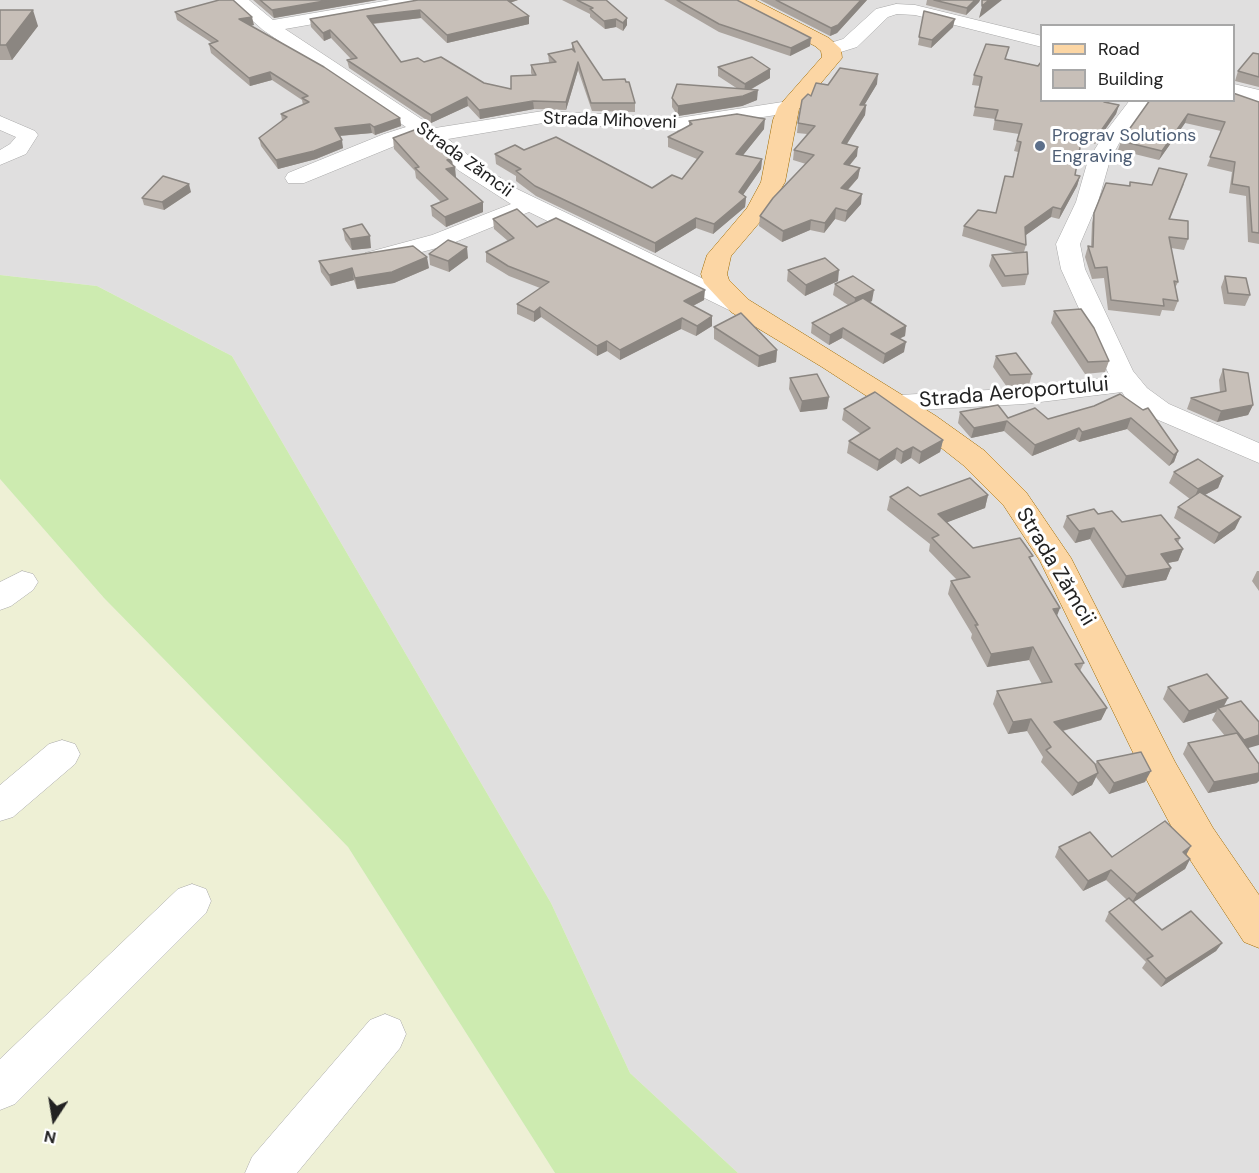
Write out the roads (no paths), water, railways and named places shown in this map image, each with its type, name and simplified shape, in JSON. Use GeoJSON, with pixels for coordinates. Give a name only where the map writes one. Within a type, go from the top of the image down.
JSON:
{"type":"FeatureCollection","features":[{"type":"Feature","properties":{"kind":"main road"},"geometry":{"type":"LineString","coordinates":[[719,255],[757,211],[773,182],[778,167],[784,120],[789,107],[832,58],[831,49],[814,37],[741,0]]}},
{"type":"Feature","properties":{"kind":"main road","name":"Strada Zămcii"},"geometry":{"type":"LineString","coordinates":[[719,255],[714,274],[717,283],[740,306],[900,403],[997,479],[1036,528],[1074,592],[1162,773],[1194,830],[1259,929]]}},
{"type":"Feature","properties":{"kind":"street","name":"Strada Zămcii"},"geometry":{"type":"LineString","coordinates":[[238,0],[269,26],[427,132],[472,170],[528,205],[740,306]]}},
{"type":"Feature","properties":{"kind":"street"},"geometry":{"type":"LineString","coordinates":[[269,26],[422,0]]}},
{"type":"Feature","properties":{"kind":"street"},"geometry":{"type":"LineString","coordinates":[[831,49],[850,43],[884,6],[915,10],[1040,42]]}},
{"type":"Feature","properties":{"kind":"street"},"geometry":{"type":"LineString","coordinates":[[1235,90],[1259,96]]}},
{"type":"Feature","properties":{"kind":"street","name":"Strada Aeroportului"},"geometry":{"type":"LineString","coordinates":[[1140,102],[1104,151],[1090,184],[1087,202],[1068,244],[1073,269],[1128,383],[1137,394],[1159,410],[1259,454]]}},
{"type":"Feature","properties":{"kind":"street","name":"Strada Mihoveni"},"geometry":{"type":"LineString","coordinates":[[399,136],[543,117],[678,124],[789,107]]}},
{"type":"Feature","properties":{"kind":"street"},"geometry":{"type":"LineString","coordinates":[[0,122],[28,135],[23,144],[0,159]]}},
{"type":"Feature","properties":{"kind":"street"},"geometry":{"type":"LineString","coordinates":[[356,137],[399,136]]}},
{"type":"Feature","properties":{"kind":"street"},"geometry":{"type":"LineString","coordinates":[[296,178],[399,136]]}},
{"type":"Feature","properties":{"kind":"street"},"geometry":{"type":"LineString","coordinates":[[352,261],[394,254],[417,247],[528,205]]}},
{"type":"Feature","properties":{"kind":"street"},"geometry":{"type":"LineString","coordinates":[[680,277],[719,255]]}},
{"type":"Feature","properties":{"kind":"street","name":"Strada Aeroportului"},"geometry":{"type":"LineString","coordinates":[[900,403],[1024,396],[1128,383]]}},
{"type":"Feature","properties":{"kind":"street"},"geometry":{"type":"LineString","coordinates":[[0,806],[62,754]]}},
{"type":"Feature","properties":{"kind":"street"},"geometry":{"type":"LineString","coordinates":[[0,1089],[192,901]]}},
{"type":"Feature","properties":{"kind":"street"},"geometry":{"type":"LineString","coordinates":[[268,1173],[385,1034]]}},
{"type":"Feature","properties":{"kind":"place","name":"Prograv Solutions Engraving"},"geometry":{"type":"Point","coordinates":[1040,146]}}]}
